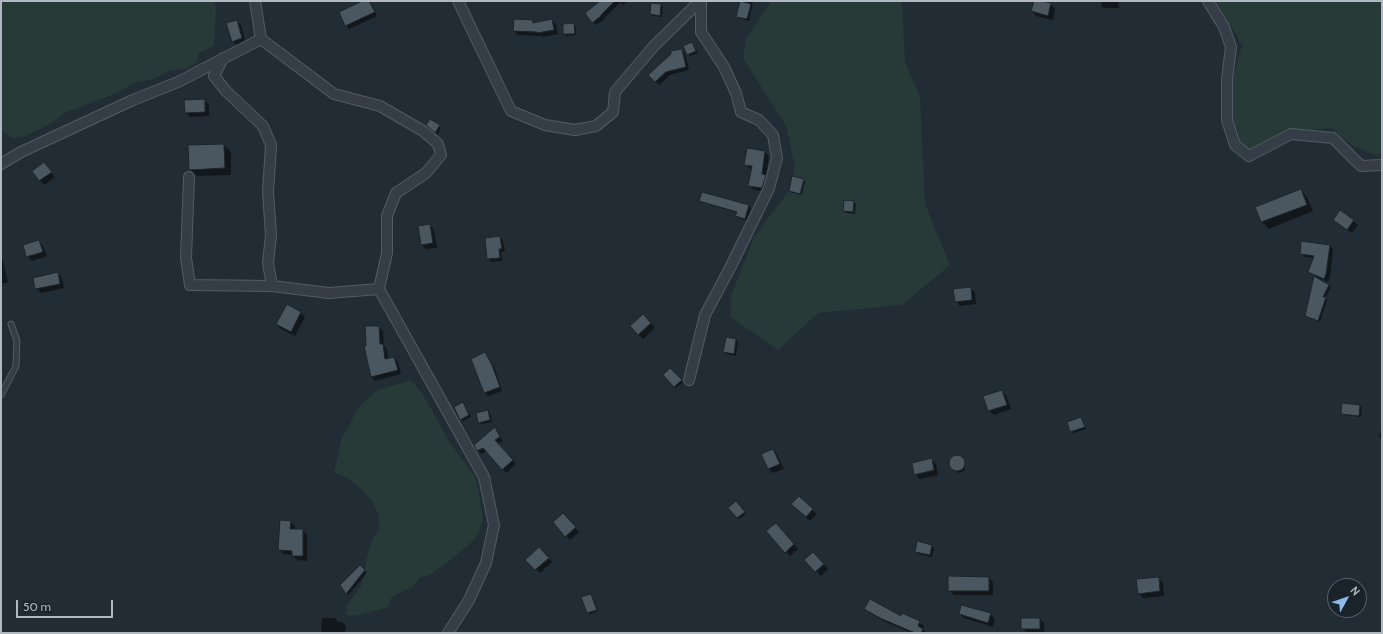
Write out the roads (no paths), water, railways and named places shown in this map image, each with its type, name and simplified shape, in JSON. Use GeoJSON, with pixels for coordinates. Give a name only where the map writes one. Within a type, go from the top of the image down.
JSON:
{"type":"FeatureCollection","features":[{"type":"Feature","properties":{"kind":"street"},"geometry":{"type":"LineString","coordinates":[[255,1],[261,39],[334,94],[380,106],[423,131],[438,144],[441,155],[426,173],[396,193],[388,216],[387,253],[379,290],[484,477],[494,525],[486,564],[469,600],[448,633]]}},
{"type":"Feature","properties":{"kind":"street"},"geometry":{"type":"LineString","coordinates":[[458,1],[511,111],[545,125],[575,130],[596,126],[613,112],[615,92],[652,47],[701,1]]}},
{"type":"Feature","properties":{"kind":"street"},"geometry":{"type":"LineString","coordinates":[[689,380],[705,315],[769,188],[777,158],[773,135],[759,120],[741,112],[736,93],[724,67],[700,32],[701,1]]}},
{"type":"Feature","properties":{"kind":"street"},"geometry":{"type":"LineString","coordinates":[[1208,1],[1224,27],[1231,47],[1227,79],[1227,120],[1235,145],[1249,156],[1291,134],[1333,138],[1361,166],[1382,165]]}},
{"type":"Feature","properties":{"kind":"street"},"geometry":{"type":"LineString","coordinates":[[1,164],[21,152],[126,103],[178,82],[261,39]]}},
{"type":"Feature","properties":{"kind":"street"},"geometry":{"type":"LineString","coordinates":[[223,58],[214,76],[226,91],[263,126],[271,145],[268,192],[271,235],[268,263],[272,286]]}},
{"type":"Feature","properties":{"kind":"street"},"geometry":{"type":"LineString","coordinates":[[189,177],[186,258],[190,285],[272,286],[329,292],[379,290]]}},
{"type":"Feature","properties":{"kind":"lane"},"geometry":{"type":"LineString","coordinates":[[1,395],[16,366],[17,341],[10,324]]}}]}
